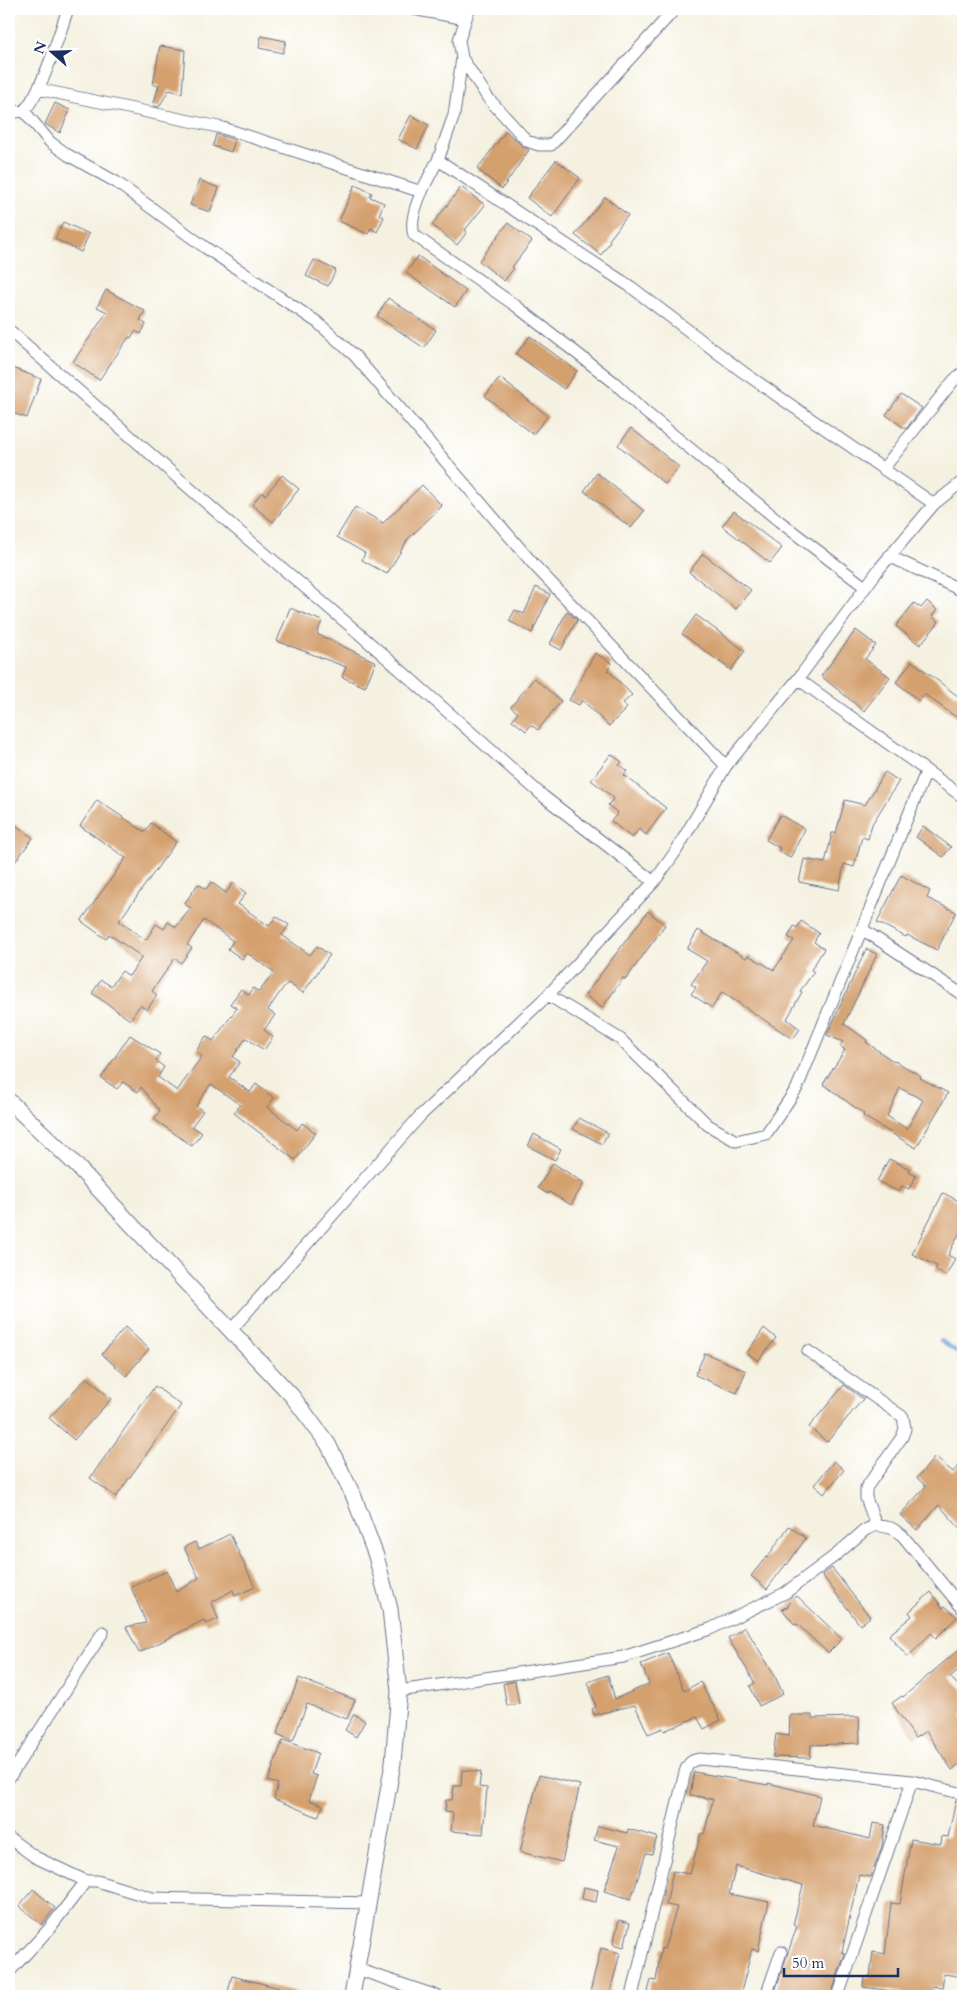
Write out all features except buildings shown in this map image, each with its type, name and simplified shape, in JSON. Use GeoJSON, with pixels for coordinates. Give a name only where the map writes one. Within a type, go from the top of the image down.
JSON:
{"type":"FeatureCollection","features":[{"type":"Feature","properties":{"kind":"street"},"geometry":{"type":"LineString","coordinates":[[9,109],[14,112],[24,111],[31,103],[68,9]]}},
{"type":"Feature","properties":{"kind":"street"},"geometry":{"type":"LineString","coordinates":[[413,9],[468,14],[459,40],[462,58],[454,115],[438,160],[422,192],[412,220],[411,228],[414,235],[516,306],[615,383],[644,412],[865,587]]}},
{"type":"Feature","properties":{"kind":"street"},"geometry":{"type":"LineString","coordinates":[[462,58],[488,98],[527,140],[539,145],[551,145],[675,9]]}},
{"type":"Feature","properties":{"kind":"street"},"geometry":{"type":"LineString","coordinates":[[38,89],[224,128],[422,192]]}},
{"type":"Feature","properties":{"kind":"street"},"geometry":{"type":"LineString","coordinates":[[24,111],[50,142],[68,156],[116,182],[206,248],[317,322],[354,356],[535,566],[726,766]]}},
{"type":"Feature","properties":{"kind":"street"},"geometry":{"type":"LineString","coordinates":[[438,160],[631,287],[743,372],[934,504]]}},
{"type":"Feature","properties":{"kind":"street"},"geometry":{"type":"LineString","coordinates":[[9,330],[543,796],[654,882]]}},
{"type":"Feature","properties":{"kind":"street"},"geometry":{"type":"LineString","coordinates":[[883,469],[954,380],[963,372]]}},
{"type":"Feature","properties":{"kind":"street"},"geometry":{"type":"LineString","coordinates":[[231,1330],[420,1116],[548,995],[654,882],[676,851],[726,766],[798,679],[889,556],[934,504],[963,482]]}},
{"type":"Feature","properties":{"kind":"street"},"geometry":{"type":"LineString","coordinates":[[889,556],[963,591]]}},
{"type":"Feature","properties":{"kind":"street"},"geometry":{"type":"LineString","coordinates":[[798,679],[963,797]]}},
{"type":"Feature","properties":{"kind":"street"},"geometry":{"type":"LineString","coordinates":[[548,995],[620,1039],[708,1126],[736,1141],[766,1134],[797,1088],[926,772]]}},
{"type":"Feature","properties":{"kind":"street"},"geometry":{"type":"LineString","coordinates":[[862,929],[963,995]]}},
{"type":"Feature","properties":{"kind":"street"},"geometry":{"type":"LineString","coordinates":[[9,1101],[73,1162],[169,1267],[292,1396],[323,1437],[354,1497],[376,1556],[390,1608],[399,1691],[393,1764],[352,1996]]}},
{"type":"Feature","properties":{"kind":"street"},"geometry":{"type":"LineString","coordinates":[[808,1351],[903,1417],[906,1429],[902,1437],[866,1488],[866,1498],[876,1525]]}},
{"type":"Feature","properties":{"kind":"street"},"geometry":{"type":"LineString","coordinates":[[399,1691],[623,1656],[710,1629],[786,1593],[836,1555],[864,1530],[876,1525],[890,1528],[902,1535],[963,1609]]}},
{"type":"Feature","properties":{"kind":"street"},"geometry":{"type":"LineString","coordinates":[[9,1778],[103,1632]]}},
{"type":"Feature","properties":{"kind":"street"},"geometry":{"type":"LineString","coordinates":[[632,1996],[688,1764],[693,1760],[700,1759],[912,1782],[963,1794]]}},
{"type":"Feature","properties":{"kind":"street"},"geometry":{"type":"LineString","coordinates":[[838,1996],[912,1782]]}},
{"type":"Feature","properties":{"kind":"street"},"geometry":{"type":"LineString","coordinates":[[9,1838],[35,1857],[86,1881],[97,1881],[152,1898],[368,1903]]}},
{"type":"Feature","properties":{"kind":"street"},"geometry":{"type":"LineString","coordinates":[[9,1972],[49,1929],[86,1881]]}},
{"type":"Feature","properties":{"kind":"street"},"geometry":{"type":"LineString","coordinates":[[766,1996],[781,1952]]}},
{"type":"Feature","properties":{"kind":"street"},"geometry":{"type":"LineString","coordinates":[[357,1969],[437,1996]]}},
{"type":"Feature","properties":{"kind":"waterway"},"geometry":{"type":"LineString","coordinates":[[941,1341],[963,1356]]}}]}
